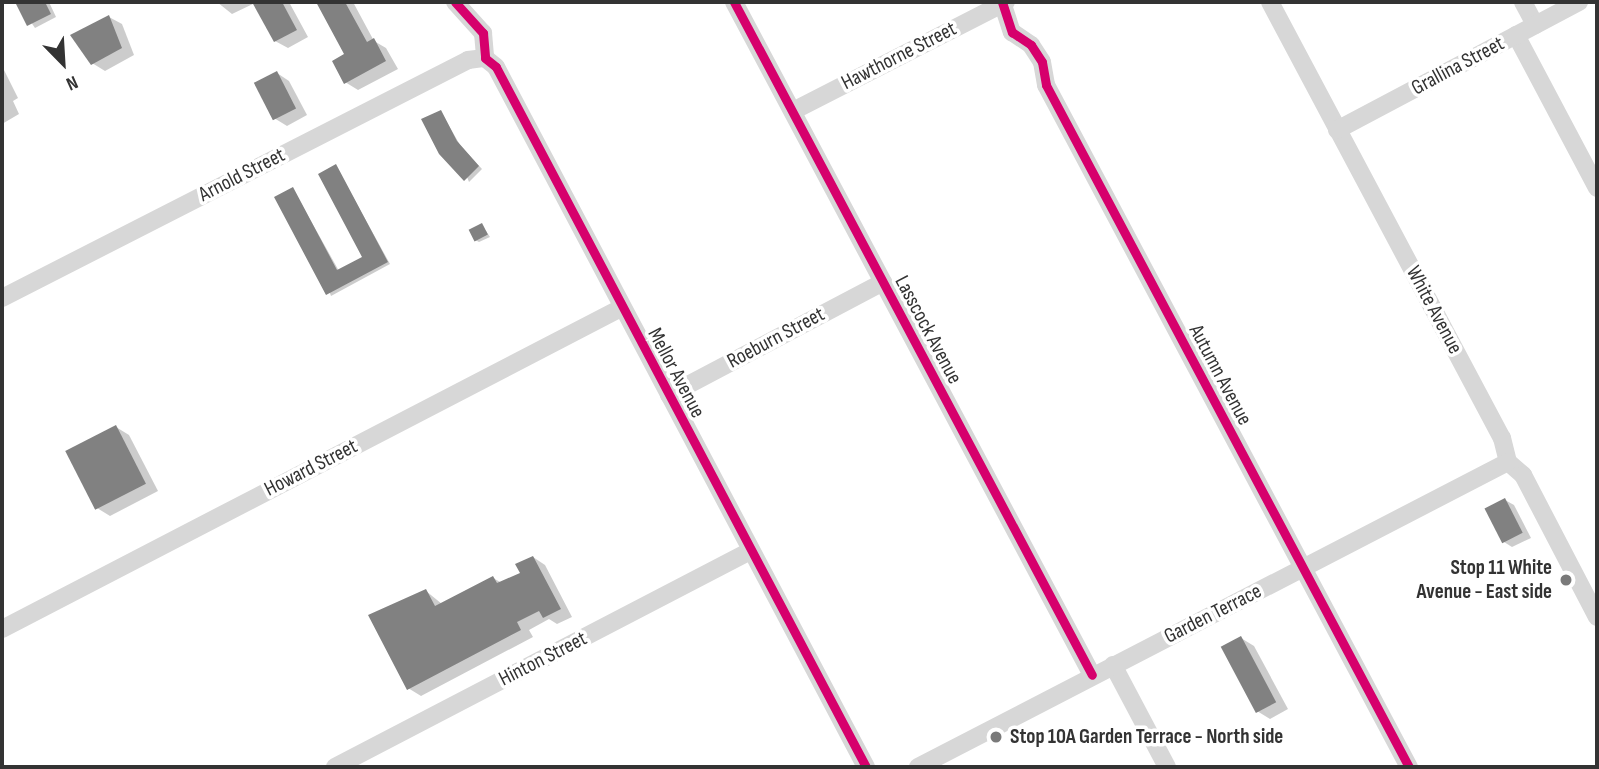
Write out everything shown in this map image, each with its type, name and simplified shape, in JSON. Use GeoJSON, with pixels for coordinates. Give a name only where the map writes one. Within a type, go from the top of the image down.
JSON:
{"type":"FeatureCollection","features":[{"type":"Feature","properties":{"kind":"street","name":"Mellor Avenue"},"geometry":{"type":"LineString","coordinates":[[455,2],[483,33],[485,58],[496,67],[621,308],[866,767]]}},
{"type":"Feature","properties":{"kind":"street","name":"Lasscock Avenue"},"geometry":{"type":"LineString","coordinates":[[734,2],[1092,675]]}},
{"type":"Feature","properties":{"kind":"street","name":"Hawthorne Street"},"geometry":{"type":"LineString","coordinates":[[793,111],[1004,2]]}},
{"type":"Feature","properties":{"kind":"street","name":"Autumn Avenue"},"geometry":{"type":"LineString","coordinates":[[1004,2],[1012,32],[1031,45],[1042,62],[1046,85],[1409,767]]}},
{"type":"Feature","properties":{"kind":"street","name":"White Avenue"},"geometry":{"type":"LineString","coordinates":[[1270,2],[1502,438],[1508,462],[1523,475],[1597,617]]}},
{"type":"Feature","properties":{"kind":"street"},"geometry":{"type":"LineString","coordinates":[[1522,2],[1535,25]]}},
{"type":"Feature","properties":{"kind":"street","name":"Grallina Street"},"geometry":{"type":"LineString","coordinates":[[1337,130],[1579,2]]}},
{"type":"Feature","properties":{"kind":"street"},"geometry":{"type":"LineString","coordinates":[[1516,34],[1597,188]]}},
{"type":"Feature","properties":{"kind":"street","name":"Arnold Street"},"geometry":{"type":"LineString","coordinates":[[2,298],[468,60],[485,58]]}},
{"type":"Feature","properties":{"kind":"street","name":"Roeburn Street"},"geometry":{"type":"LineString","coordinates":[[669,395],[883,282]]}},
{"type":"Feature","properties":{"kind":"street","name":"Howard Street"},"geometry":{"type":"LineString","coordinates":[[2,629],[621,308]]}},
{"type":"Feature","properties":{"kind":"street","name":"Garden Terrace"},"geometry":{"type":"LineString","coordinates":[[918,767],[947,761],[1092,675],[1508,462]]}},
{"type":"Feature","properties":{"kind":"street","name":"Hinton Street"},"geometry":{"type":"LineString","coordinates":[[335,767],[750,551]]}},
{"type":"Feature","properties":{"kind":"street"},"geometry":{"type":"LineString","coordinates":[[1113,665],[1167,767]]}},
{"type":"Feature","properties":{"kind":"building"},"geometry":{"type":"Polygon","coordinates":[[[15,2],[45,2],[51,14],[27,26],[15,2]]]}},
{"type":"Feature","properties":{"kind":"building"},"geometry":{"type":"Polygon","coordinates":[[[252,2],[282,2],[297,30],[274,42],[252,2]]]}},
{"type":"Feature","properties":{"kind":"building"},"geometry":{"type":"Polygon","coordinates":[[[316,2],[345,2],[367,42],[374,38],[386,61],[344,84],[332,61],[344,54],[316,2]]]}},
{"type":"Feature","properties":{"kind":"building"},"geometry":{"type":"Polygon","coordinates":[[[109,15],[122,48],[91,65],[70,35],[109,15]]]}},
{"type":"Feature","properties":{"kind":"building"},"geometry":{"type":"Polygon","coordinates":[[[277,71],[296,108],[273,120],[254,83],[277,71]]]}},
{"type":"Feature","properties":{"kind":"building"},"geometry":{"type":"Polygon","coordinates":[[[441,110],[457,141],[479,166],[464,181],[439,154],[421,119],[441,110]]]}},
{"type":"Feature","properties":{"kind":"building"},"geometry":{"type":"Polygon","coordinates":[[[336,164],[388,262],[326,295],[274,197],[293,187],[337,270],[362,257],[318,174],[336,164]]]}},
{"type":"Feature","properties":{"kind":"building"},"geometry":{"type":"Polygon","coordinates":[[[482,223],[488,235],[475,241],[469,230],[482,223]]]}},
{"type":"Feature","properties":{"kind":"building"},"geometry":{"type":"Polygon","coordinates":[[[116,425],[146,484],[95,510],[65,451],[116,425]]]}},
{"type":"Feature","properties":{"kind":"building"},"geometry":{"type":"Polygon","coordinates":[[[1505,498],[1523,533],[1502,543],[1485,508],[1505,498]]]}},
{"type":"Feature","properties":{"kind":"building"},"geometry":{"type":"Polygon","coordinates":[[[533,556],[561,609],[543,618],[539,611],[517,622],[521,630],[407,690],[368,615],[426,589],[435,606],[493,576],[497,583],[520,573],[515,564],[533,556]]]}},
{"type":"Feature","properties":{"kind":"building"},"geometry":{"type":"Polygon","coordinates":[[[1241,636],[1276,702],[1256,713],[1221,647],[1241,636]]]}},
{"type":"Feature","properties":{"kind":"cycle path"},"geometry":{"type":"LineString","coordinates":[[455,2],[483,33],[485,58],[496,67],[866,767]]}},
{"type":"Feature","properties":{"kind":"cycle path"},"geometry":{"type":"LineString","coordinates":[[734,2],[1092,675]]}},
{"type":"Feature","properties":{"kind":"cycle path"},"geometry":{"type":"LineString","coordinates":[[1002,2],[1012,32],[1031,45],[1042,62],[1046,85],[1409,767]]}},
{"type":"Feature","properties":{"kind":"place","name":"Stop 11 White Avenue - East side"},"geometry":{"type":"Point","coordinates":[1566,580]}},
{"type":"Feature","properties":{"kind":"place","name":"Stop 10A Garden Terrace - North side"},"geometry":{"type":"Point","coordinates":[996,737]}}]}
